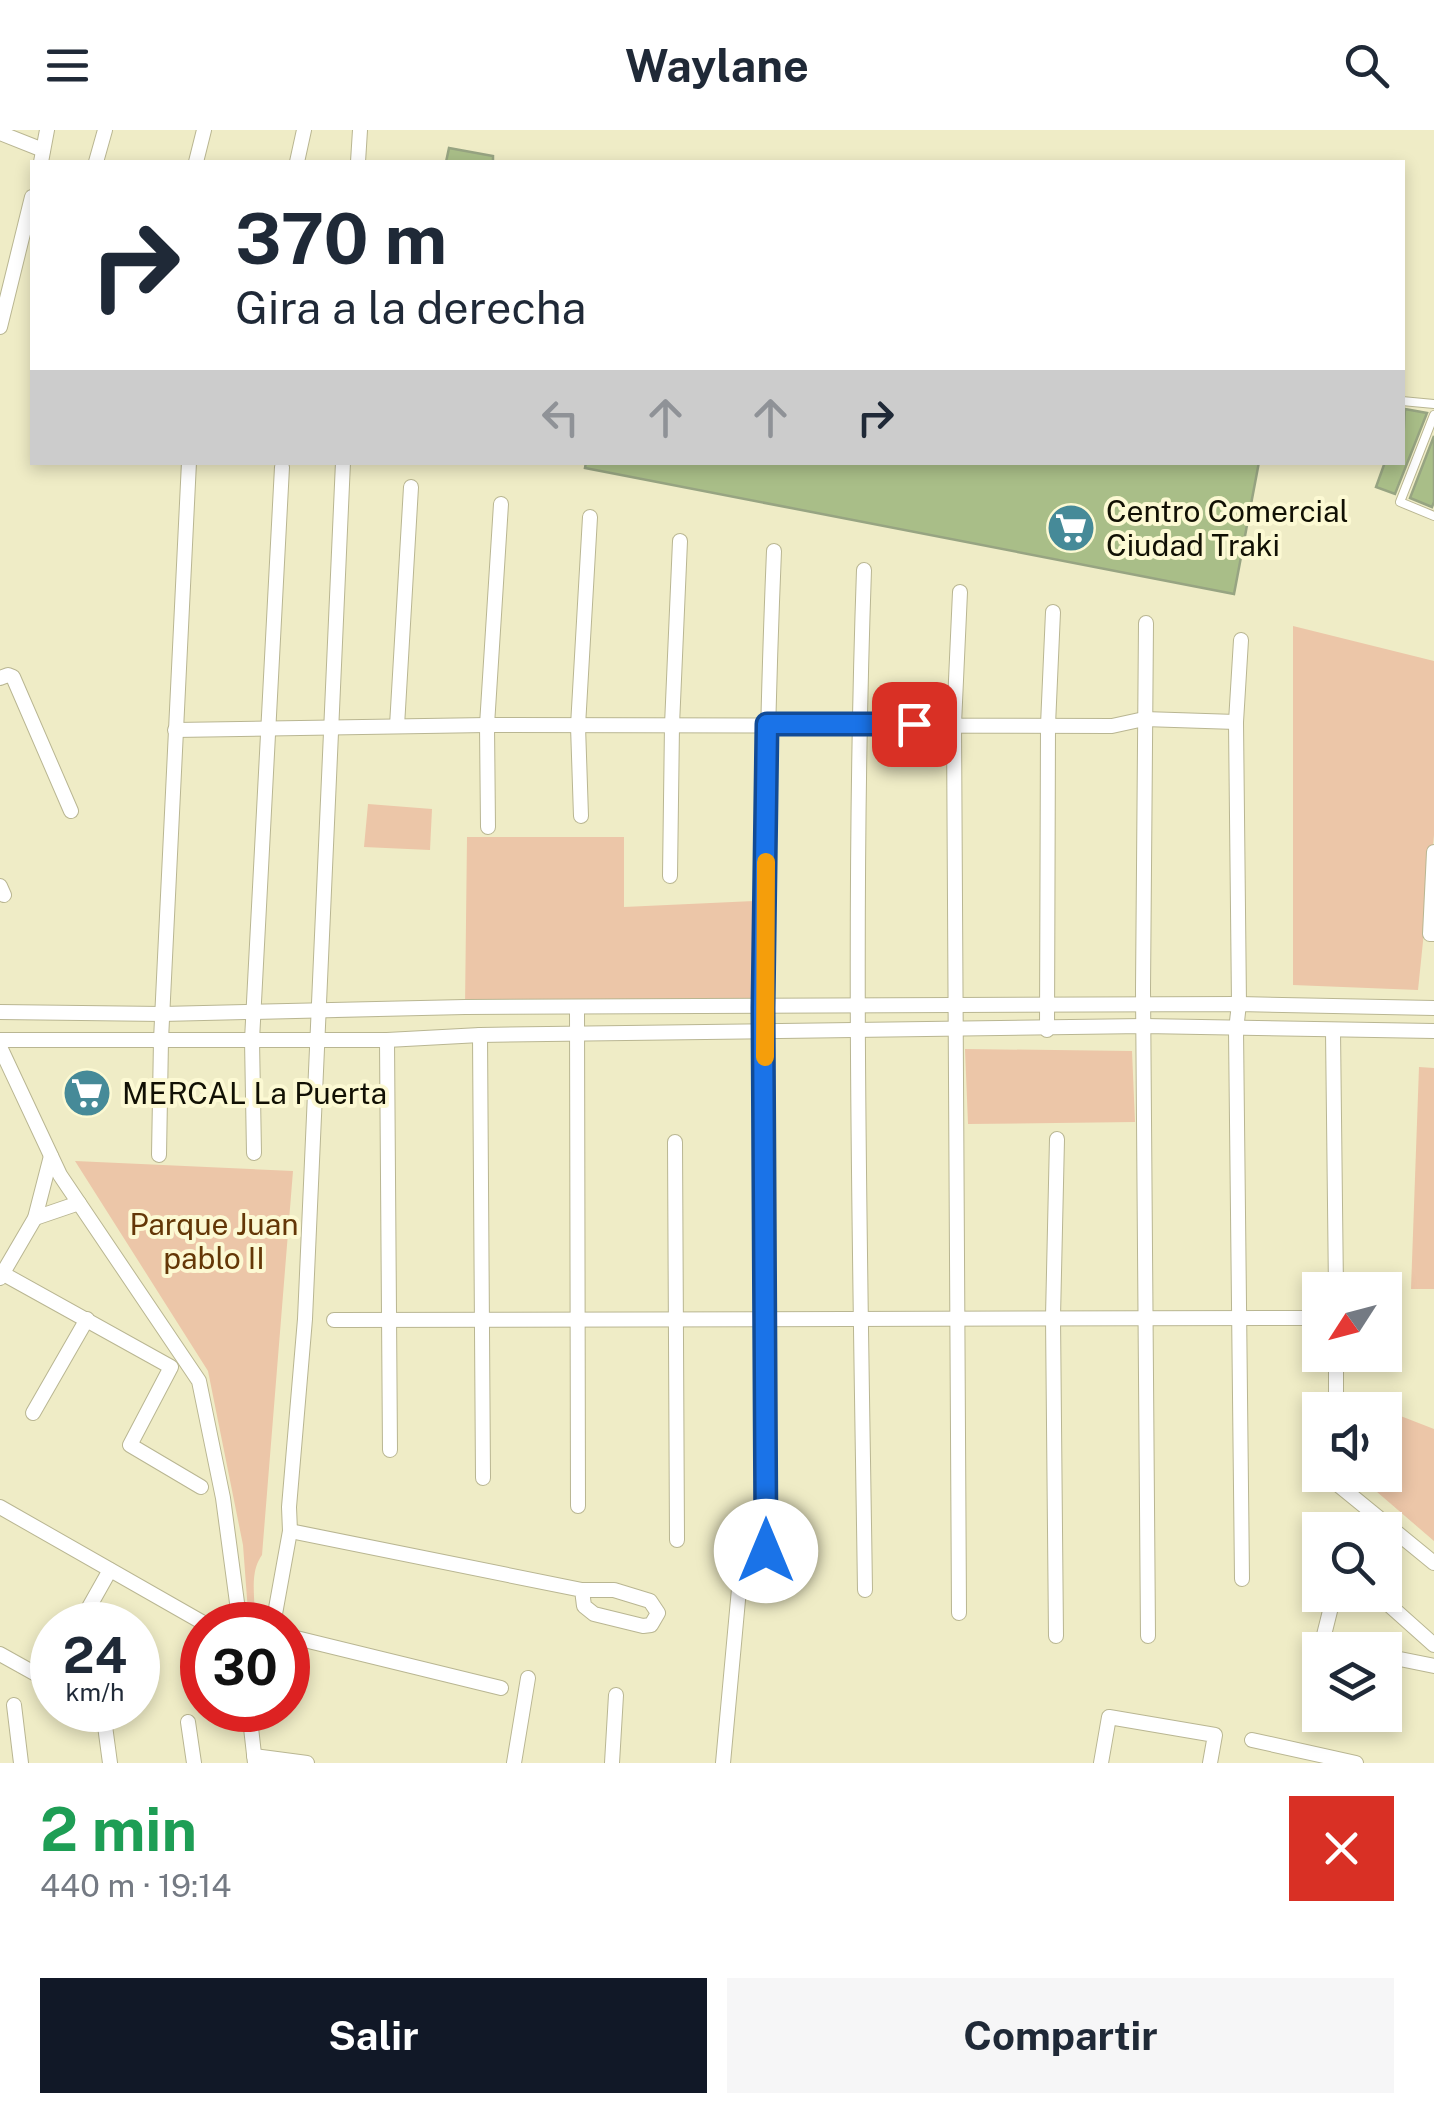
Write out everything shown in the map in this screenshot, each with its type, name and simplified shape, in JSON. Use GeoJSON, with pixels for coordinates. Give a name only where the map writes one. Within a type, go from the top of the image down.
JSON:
{"type":"FeatureCollection","features":[{"type":"Feature","properties":{"kind":"street"},"geometry":{"type":"LineString","coordinates":[[0,133],[42,156],[47,130]]}},
{"type":"Feature","properties":{"kind":"street"},"geometry":{"type":"LineString","coordinates":[[96,160],[104,130]]}},
{"type":"Feature","properties":{"kind":"street"},"geometry":{"type":"LineString","coordinates":[[196,160],[204,130]]}},
{"type":"Feature","properties":{"kind":"street"},"geometry":{"type":"LineString","coordinates":[[297,160],[304,130]]}},
{"type":"Feature","properties":{"kind":"street"},"geometry":{"type":"LineString","coordinates":[[358,160],[360,130]]}},
{"type":"Feature","properties":{"kind":"street"},"geometry":{"type":"LineString","coordinates":[[0,327],[23,269],[30,213]]}},
{"type":"Feature","properties":{"kind":"street"},"geometry":{"type":"LineString","coordinates":[[159,1155],[162,1014],[189,465]]}},
{"type":"Feature","properties":{"kind":"street"},"geometry":{"type":"LineString","coordinates":[[278,1602],[290,1531],[305,1319],[342,465]]}},
{"type":"Feature","properties":{"kind":"street"},"geometry":{"type":"LineString","coordinates":[[254,1152],[253,1013],[282,467]]}},
{"type":"Feature","properties":{"kind":"street"},"geometry":{"type":"LineString","coordinates":[[397,726],[410,487]]}},
{"type":"Feature","properties":{"kind":"street"},"geometry":{"type":"LineString","coordinates":[[488,827],[487,725],[501,504]]}},
{"type":"Feature","properties":{"kind":"street"},"geometry":{"type":"LineString","coordinates":[[581,816],[578,726],[590,517]]}},
{"type":"Feature","properties":{"kind":"street"},"geometry":{"type":"LineString","coordinates":[[670,876],[680,541]]}},
{"type":"Feature","properties":{"kind":"street"},"geometry":{"type":"LineString","coordinates":[[766,1551],[763,1008],[774,551]]}},
{"type":"Feature","properties":{"kind":"street"},"geometry":{"type":"LineString","coordinates":[[864,570],[858,724],[856,1031],[865,1590]]}},
{"type":"Feature","properties":{"kind":"street"},"geometry":{"type":"LineString","coordinates":[[959,1613],[954,724],[960,592]]}},
{"type":"Feature","properties":{"kind":"street"},"geometry":{"type":"LineString","coordinates":[[1047,1030],[1048,725],[1053,612]]}},
{"type":"Feature","properties":{"kind":"street"},"geometry":{"type":"LineString","coordinates":[[1146,623],[1143,1005],[1148,1636]]}},
{"type":"Feature","properties":{"kind":"street"},"geometry":{"type":"LineString","coordinates":[[1242,640],[1236,722],[1242,1580]]}},
{"type":"Feature","properties":{"kind":"street"},"geometry":{"type":"LineString","coordinates":[[0,678],[8,674],[14,677],[71,810]]}},
{"type":"Feature","properties":{"kind":"street"},"geometry":{"type":"LineString","coordinates":[[175,730],[672,724],[1112,726],[1144,719],[1236,722]]}},
{"type":"Feature","properties":{"kind":"street"},"geometry":{"type":"LineString","coordinates":[[1434,852],[1430,934],[1434,934]]}},
{"type":"Feature","properties":{"kind":"street"},"geometry":{"type":"LineString","coordinates":[[0,1012],[162,1014],[1049,1004],[1434,1008]]}},
{"type":"Feature","properties":{"kind":"street"},"geometry":{"type":"LineString","coordinates":[[576,1008],[578,1506]]}},
{"type":"Feature","properties":{"kind":"street"},"geometry":{"type":"LineString","coordinates":[[237,1602],[225,1514],[199,1381],[51,1156],[0,1044],[1144,1026],[1434,1031]]}},
{"type":"Feature","properties":{"kind":"street"},"geometry":{"type":"LineString","coordinates":[[1334,1031],[1336,1272]]}},
{"type":"Feature","properties":{"kind":"street"},"geometry":{"type":"LineString","coordinates":[[480,1035],[483,1478]]}},
{"type":"Feature","properties":{"kind":"street"},"geometry":{"type":"LineString","coordinates":[[387,1040],[390,1450]]}},
{"type":"Feature","properties":{"kind":"street"},"geometry":{"type":"LineString","coordinates":[[1056,1636],[1053,1317],[1057,1140]]}},
{"type":"Feature","properties":{"kind":"street"},"geometry":{"type":"LineString","coordinates":[[676,1142],[677,1540]]}},
{"type":"Feature","properties":{"kind":"street"},"geometry":{"type":"LineString","coordinates":[[51,1156],[35,1218],[1,1275],[170,1367],[130,1445],[201,1487]]}},
{"type":"Feature","properties":{"kind":"street"},"geometry":{"type":"LineString","coordinates":[[35,1218],[79,1203]]}},
{"type":"Feature","properties":{"kind":"street"},"geometry":{"type":"LineString","coordinates":[[334,1320],[1302,1318]]}},
{"type":"Feature","properties":{"kind":"street"},"geometry":{"type":"LineString","coordinates":[[34,1413],[87,1320]]}},
{"type":"Feature","properties":{"kind":"street"},"geometry":{"type":"LineString","coordinates":[[1347,1492],[1434,1564]]}},
{"type":"Feature","properties":{"kind":"street"},"geometry":{"type":"LineString","coordinates":[[0,1508],[180,1610]]}},
{"type":"Feature","properties":{"kind":"street"},"geometry":{"type":"LineString","coordinates":[[290,1531],[582,1590],[614,1590],[650,1601],[658,1613],[651,1625],[644,1626],[594,1614],[584,1606],[582,1590]]}},
{"type":"Feature","properties":{"kind":"street"},"geometry":{"type":"LineString","coordinates":[[92,1602],[110,1570]]}},
{"type":"Feature","properties":{"kind":"street"},"geometry":{"type":"LineString","coordinates":[[723,1763],[740,1589]]}},
{"type":"Feature","properties":{"kind":"street"},"geometry":{"type":"LineString","coordinates":[[1397,1612],[1434,1644]]}},
{"type":"Feature","properties":{"kind":"street"},"geometry":{"type":"LineString","coordinates":[[310,1641],[501,1688]]}},
{"type":"Feature","properties":{"kind":"street"},"geometry":{"type":"LineString","coordinates":[[0,1654],[30,1671]]}},
{"type":"Feature","properties":{"kind":"street"},"geometry":{"type":"LineString","coordinates":[[1402,1659],[1434,1666]]}},
{"type":"Feature","properties":{"kind":"street"},"geometry":{"type":"LineString","coordinates":[[514,1763],[528,1678]]}},
{"type":"Feature","properties":{"kind":"street"},"geometry":{"type":"LineString","coordinates":[[612,1763],[616,1694]]}},
{"type":"Feature","properties":{"kind":"street"},"geometry":{"type":"LineString","coordinates":[[14,1705],[21,1763]]}},
{"type":"Feature","properties":{"kind":"street"},"geometry":{"type":"LineString","coordinates":[[1101,1763],[1110,1717],[1215,1735],[1210,1763]]}},
{"type":"Feature","properties":{"kind":"street"},"geometry":{"type":"LineString","coordinates":[[106,1732],[110,1763]]}},
{"type":"Feature","properties":{"kind":"street"},"geometry":{"type":"LineString","coordinates":[[189,1732],[194,1763]]}},
{"type":"Feature","properties":{"kind":"street"},"geometry":{"type":"LineString","coordinates":[[251,1732],[254,1760],[306,1763]]}},
{"type":"Feature","properties":{"kind":"street"},"geometry":{"type":"LineString","coordinates":[[252,1737],[253,1732]]}},
{"type":"Feature","properties":{"kind":"street"},"geometry":{"type":"LineString","coordinates":[[1252,1740],[1292,1756],[1356,1763]]}},
{"type":"Feature","properties":{"kind":"lane"},"geometry":{"type":"LineString","coordinates":[[1405,401],[1434,404]]}},
{"type":"Feature","properties":{"kind":"lane"},"geometry":{"type":"LineString","coordinates":[[1434,415],[1400,502],[1434,516]]}},
{"type":"Feature","properties":{"kind":"green space"},"geometry":{"type":"Polygon","coordinates":[[[1293,626],[1434,661],[1434,835],[1418,990],[1293,985],[1293,626]]]}},
{"type":"Feature","properties":{"kind":"green space"},"geometry":{"type":"Polygon","coordinates":[[[368,804],[432,809],[430,850],[364,847],[368,804]]]}},
{"type":"Feature","properties":{"kind":"green space"},"geometry":{"type":"Polygon","coordinates":[[[467,837],[624,837],[624,907],[754,901],[751,999],[465,1007],[467,837]]]}},
{"type":"Feature","properties":{"kind":"green space"},"geometry":{"type":"Polygon","coordinates":[[[965,1049],[1132,1051],[1135,1122],[968,1124],[965,1049]]]}},
{"type":"Feature","properties":{"kind":"green space"},"geometry":{"type":"Polygon","coordinates":[[[1419,1067],[1434,1068],[1434,1289],[1411,1289],[1419,1067]]]}},
{"type":"Feature","properties":{"kind":"green space","name":"Parque Juan pablo II"},"geometry":{"type":"Polygon","coordinates":[[[75,1161],[293,1171],[262,1555],[254,1580],[254,1602],[247,1602],[243,1545],[208,1371],[75,1161]]]}},
{"type":"Feature","properties":{"kind":"green space"},"geometry":{"type":"Polygon","coordinates":[[[1402,1417],[1434,1429],[1434,1541],[1377,1492],[1402,1492],[1402,1417]]]}},
{"type":"Feature","properties":{"kind":"building"},"geometry":{"type":"Polygon","coordinates":[[[449,148],[493,156],[493,160],[446,160],[449,148]]]}},
{"type":"Feature","properties":{"kind":"building"},"geometry":{"type":"Polygon","coordinates":[[[1405,409],[1427,413],[1395,494],[1376,487],[1384,465],[1405,465],[1405,409]]]}},
{"type":"Feature","properties":{"kind":"building"},"geometry":{"type":"Polygon","coordinates":[[[1434,436],[1434,502],[1432,507],[1410,498],[1434,436]]]}},
{"type":"Feature","properties":{"kind":"building","name":"Centro Comercial Ciudad Traki"},"geometry":{"type":"Polygon","coordinates":[[[586,465],[1258,465],[1234,594],[585,468],[586,465]]]}},
{"type":"Feature","properties":{"kind":"slow traffic"},"geometry":{"type":"LineString","coordinates":[[765,1057],[766,862]]}},
{"type":"Feature","properties":{"kind":"place","name":"Centro Comercial Ciudad Traki"},"geometry":{"type":"Point","coordinates":[1071,528]}},
{"type":"Feature","properties":{"kind":"place","name":"MERCAL La Puerta"},"geometry":{"type":"Point","coordinates":[87,1093]}},
{"type":"Feature","properties":{"kind":"route"},"geometry":{"type":"LineString","coordinates":[[766,1551],[763,1008],[767,724],[914,724]]}}]}
